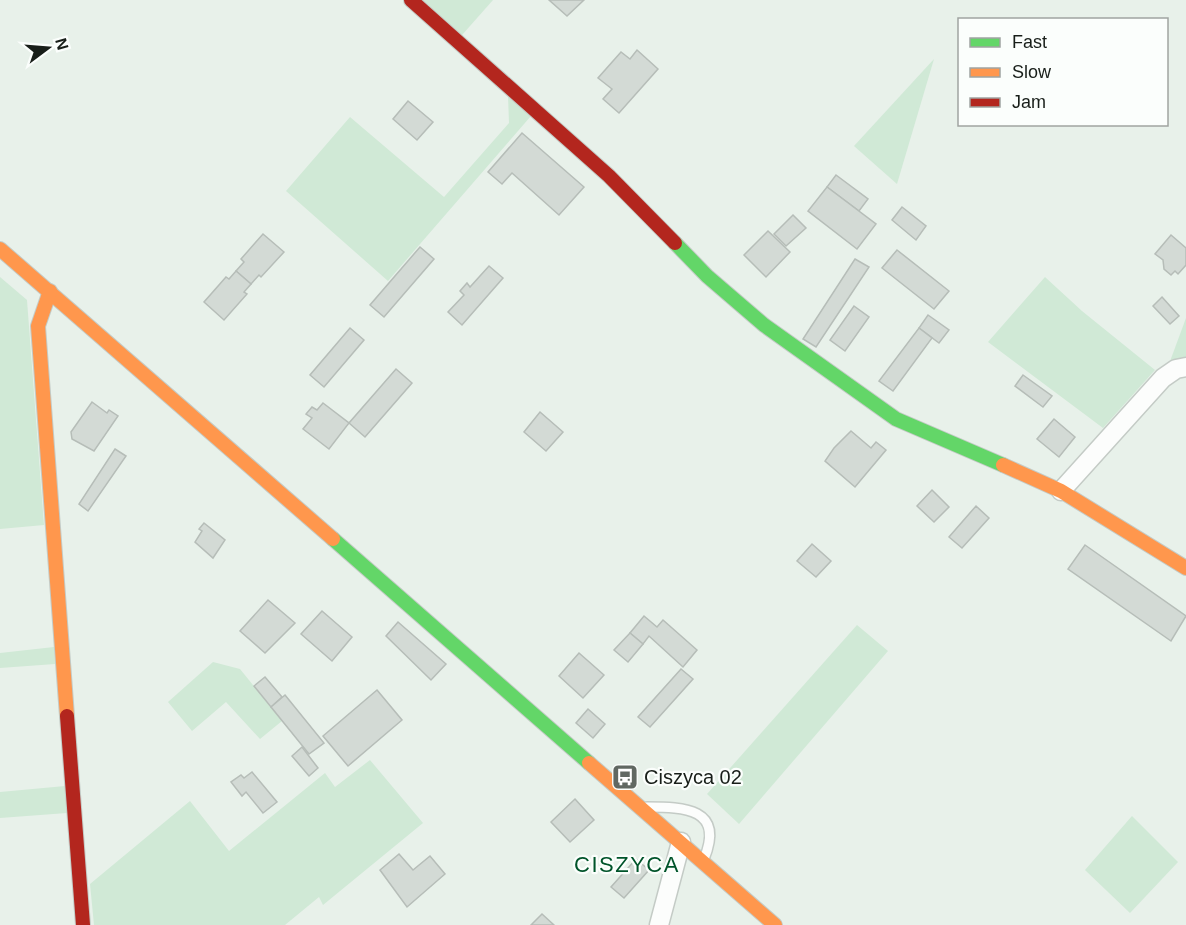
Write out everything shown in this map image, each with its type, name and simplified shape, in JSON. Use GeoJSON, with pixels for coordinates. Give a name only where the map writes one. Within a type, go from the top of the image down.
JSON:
{"type":"FeatureCollection","features":[{"type":"Feature","properties":{"kind":"street"},"geometry":{"type":"LineString","coordinates":[[411,0],[601,168],[707,276],[764,325],[896,418],[1061,491],[1186,568]]}},
{"type":"Feature","properties":{"kind":"street"},"geometry":{"type":"LineString","coordinates":[[0,249],[231,453],[471,658],[775,925]]}},
{"type":"Feature","properties":{"kind":"street"},"geometry":{"type":"LineString","coordinates":[[50,291],[38,326],[83,925]]}},
{"type":"Feature","properties":{"kind":"street"},"geometry":{"type":"LineString","coordinates":[[1061,491],[1163,378],[1176,369],[1186,367]]}},
{"type":"Feature","properties":{"kind":"street"},"geometry":{"type":"LineString","coordinates":[[659,925],[681,842]]}},
{"type":"Feature","properties":{"kind":"lane"},"geometry":{"type":"LineString","coordinates":[[640,806],[684,807],[695,811],[704,821],[710,834],[710,844],[703,861]]}},
{"type":"Feature","properties":{"kind":"green space"},"geometry":{"type":"Polygon","coordinates":[[[422,0],[493,0],[462,35],[422,0]]]}},
{"type":"Feature","properties":{"kind":"green space"},"geometry":{"type":"Polygon","coordinates":[[[934,59],[897,184],[854,146],[934,59]]]}},
{"type":"Feature","properties":{"kind":"green space"},"geometry":{"type":"Polygon","coordinates":[[[508,96],[531,116],[388,281],[286,191],[350,117],[444,197],[509,123],[508,96]]]}},
{"type":"Feature","properties":{"kind":"green space"},"geometry":{"type":"Polygon","coordinates":[[[0,277],[27,300],[44,525],[0,529],[0,277]]]}},
{"type":"Feature","properties":{"kind":"green space"},"geometry":{"type":"Polygon","coordinates":[[[1045,277],[1082,311],[1155,370],[1103,428],[988,342],[1045,277]]]}},
{"type":"Feature","properties":{"kind":"green space"},"geometry":{"type":"Polygon","coordinates":[[[1186,318],[1186,358],[1169,364],[1186,318]]]}},
{"type":"Feature","properties":{"kind":"green space"},"geometry":{"type":"Polygon","coordinates":[[[857,625],[888,651],[739,824],[707,794],[857,625]]]}},
{"type":"Feature","properties":{"kind":"green space"},"geometry":{"type":"Polygon","coordinates":[[[54,647],[55,664],[0,668],[0,653],[54,647]]]}},
{"type":"Feature","properties":{"kind":"green space"},"geometry":{"type":"Polygon","coordinates":[[[213,662],[240,669],[282,721],[260,739],[226,702],[192,731],[168,702],[213,662]]]}},
{"type":"Feature","properties":{"kind":"green space"},"geometry":{"type":"Polygon","coordinates":[[[370,760],[423,823],[323,905],[319,897],[285,925],[94,925],[90,884],[190,801],[229,851],[325,773],[335,787],[370,760]]]}},
{"type":"Feature","properties":{"kind":"green space"},"geometry":{"type":"Polygon","coordinates":[[[65,786],[67,813],[0,818],[0,792],[65,786]]]}},
{"type":"Feature","properties":{"kind":"green space"},"geometry":{"type":"Polygon","coordinates":[[[1132,816],[1178,862],[1130,913],[1085,870],[1132,816]]]}},
{"type":"Feature","properties":{"kind":"building"},"geometry":{"type":"Polygon","coordinates":[[[549,0],[584,0],[567,16],[549,0]]]}},
{"type":"Feature","properties":{"kind":"building"},"geometry":{"type":"Polygon","coordinates":[[[637,50],[658,69],[619,113],[603,99],[612,89],[598,78],[621,52],[630,59],[637,50]]]}},
{"type":"Feature","properties":{"kind":"building"},"geometry":{"type":"Polygon","coordinates":[[[408,101],[433,122],[417,140],[393,119],[408,101]]]}},
{"type":"Feature","properties":{"kind":"building"},"geometry":{"type":"Polygon","coordinates":[[[522,133],[584,187],[559,215],[512,173],[502,184],[488,172],[522,133]]]}},
{"type":"Feature","properties":{"kind":"building"},"geometry":{"type":"Polygon","coordinates":[[[836,175],[868,199],[859,211],[827,187],[836,175]]]}},
{"type":"Feature","properties":{"kind":"building"},"geometry":{"type":"Polygon","coordinates":[[[827,187],[876,224],[857,249],[808,211],[827,187]]]}},
{"type":"Feature","properties":{"kind":"building"},"geometry":{"type":"Polygon","coordinates":[[[902,207],[926,226],[916,240],[892,220],[902,207]]]}},
{"type":"Feature","properties":{"kind":"building"},"geometry":{"type":"Polygon","coordinates":[[[793,215],[806,228],[786,246],[774,234],[793,215]]]}},
{"type":"Feature","properties":{"kind":"building"},"geometry":{"type":"Polygon","coordinates":[[[768,231],[790,252],[766,277],[744,255],[768,231]]]}},
{"type":"Feature","properties":{"kind":"building"},"geometry":{"type":"Polygon","coordinates":[[[263,234],[284,252],[261,277],[259,275],[251,284],[236,271],[244,262],[241,259],[263,234]]]}},
{"type":"Feature","properties":{"kind":"building"},"geometry":{"type":"Polygon","coordinates":[[[1171,235],[1186,248],[1186,265],[1178,274],[1175,271],[1171,275],[1164,269],[1163,260],[1155,254],[1171,235]]]}},
{"type":"Feature","properties":{"kind":"building"},"geometry":{"type":"Polygon","coordinates":[[[420,247],[434,259],[384,317],[370,305],[420,247]]]}},
{"type":"Feature","properties":{"kind":"building"},"geometry":{"type":"Polygon","coordinates":[[[897,250],[949,291],[934,309],[882,268],[897,250]]]}},
{"type":"Feature","properties":{"kind":"building"},"geometry":{"type":"Polygon","coordinates":[[[855,259],[869,267],[816,347],[803,339],[855,259]]]}},
{"type":"Feature","properties":{"kind":"building"},"geometry":{"type":"Polygon","coordinates":[[[489,266],[503,278],[462,325],[448,312],[464,295],[460,291],[467,283],[470,287],[489,266]]]}},
{"type":"Feature","properties":{"kind":"building"},"geometry":{"type":"Polygon","coordinates":[[[236,271],[251,284],[244,292],[247,294],[224,320],[204,302],[226,277],[229,279],[236,271]]]}},
{"type":"Feature","properties":{"kind":"building"},"geometry":{"type":"Polygon","coordinates":[[[1162,297],[1179,316],[1170,324],[1153,306],[1162,297]]]}},
{"type":"Feature","properties":{"kind":"building"},"geometry":{"type":"Polygon","coordinates":[[[854,306],[869,317],[845,351],[830,340],[854,306]]]}},
{"type":"Feature","properties":{"kind":"building"},"geometry":{"type":"Polygon","coordinates":[[[928,315],[949,330],[939,343],[919,328],[928,315]]]}},
{"type":"Feature","properties":{"kind":"building"},"geometry":{"type":"Polygon","coordinates":[[[350,328],[364,340],[324,387],[310,375],[350,328]]]}},
{"type":"Feature","properties":{"kind":"building"},"geometry":{"type":"Polygon","coordinates":[[[919,328],[932,338],[893,391],[879,381],[919,328]]]}},
{"type":"Feature","properties":{"kind":"building"},"geometry":{"type":"Polygon","coordinates":[[[396,369],[412,383],[365,437],[349,423],[396,369]]]}},
{"type":"Feature","properties":{"kind":"building"},"geometry":{"type":"Polygon","coordinates":[[[1023,375],[1052,396],[1043,407],[1015,386],[1023,375]]]}},
{"type":"Feature","properties":{"kind":"building"},"geometry":{"type":"Polygon","coordinates":[[[92,402],[107,413],[109,410],[118,416],[94,451],[72,439],[71,432],[92,402]]]}},
{"type":"Feature","properties":{"kind":"building"},"geometry":{"type":"Polygon","coordinates":[[[323,403],[349,423],[329,449],[303,429],[312,418],[306,414],[312,407],[317,410],[323,403]]]}},
{"type":"Feature","properties":{"kind":"building"},"geometry":{"type":"Polygon","coordinates":[[[540,412],[563,432],[546,451],[524,432],[540,412]]]}},
{"type":"Feature","properties":{"kind":"building"},"geometry":{"type":"Polygon","coordinates":[[[1054,419],[1075,437],[1059,457],[1037,439],[1054,419]]]}},
{"type":"Feature","properties":{"kind":"building"},"geometry":{"type":"Polygon","coordinates":[[[851,431],[871,448],[876,442],[886,450],[855,487],[825,461],[851,431]]]}},
{"type":"Feature","properties":{"kind":"building"},"geometry":{"type":"Polygon","coordinates":[[[115,449],[126,456],[88,511],[79,504],[115,449]]]}},
{"type":"Feature","properties":{"kind":"building"},"geometry":{"type":"Polygon","coordinates":[[[932,490],[949,507],[934,522],[917,506],[932,490]]]}},
{"type":"Feature","properties":{"kind":"building"},"geometry":{"type":"Polygon","coordinates":[[[976,506],[989,518],[962,548],[949,537],[976,506]]]}},
{"type":"Feature","properties":{"kind":"building"},"geometry":{"type":"Polygon","coordinates":[[[204,523],[225,540],[213,558],[195,542],[202,531],[199,529],[204,523]]]}},
{"type":"Feature","properties":{"kind":"building"},"geometry":{"type":"Polygon","coordinates":[[[812,544],[831,561],[816,577],[797,561],[812,544]]]}},
{"type":"Feature","properties":{"kind":"building"},"geometry":{"type":"Polygon","coordinates":[[[1085,545],[1186,616],[1171,641],[1068,569],[1085,545]]]}},
{"type":"Feature","properties":{"kind":"building"},"geometry":{"type":"Polygon","coordinates":[[[268,600],[295,623],[265,653],[240,631],[268,600]]]}},
{"type":"Feature","properties":{"kind":"building"},"geometry":{"type":"Polygon","coordinates":[[[322,611],[352,637],[332,661],[301,634],[322,611]]]}},
{"type":"Feature","properties":{"kind":"building"},"geometry":{"type":"Polygon","coordinates":[[[644,616],[657,627],[663,620],[697,650],[683,667],[649,636],[643,644],[630,633],[644,616]]]}},
{"type":"Feature","properties":{"kind":"building"},"geometry":{"type":"Polygon","coordinates":[[[398,622],[446,664],[431,680],[386,636],[398,622]]]}},
{"type":"Feature","properties":{"kind":"building"},"geometry":{"type":"Polygon","coordinates":[[[630,633],[643,644],[628,662],[614,650],[630,633]]]}},
{"type":"Feature","properties":{"kind":"building"},"geometry":{"type":"Polygon","coordinates":[[[579,653],[604,675],[583,698],[559,676],[579,653]]]}},
{"type":"Feature","properties":{"kind":"building"},"geometry":{"type":"Polygon","coordinates":[[[681,669],[693,679],[650,727],[638,717],[681,669]]]}},
{"type":"Feature","properties":{"kind":"building"},"geometry":{"type":"Polygon","coordinates":[[[265,677],[282,697],[271,707],[254,686],[265,677]]]}},
{"type":"Feature","properties":{"kind":"building"},"geometry":{"type":"Polygon","coordinates":[[[377,690],[402,720],[348,766],[323,736],[377,690]]]}},
{"type":"Feature","properties":{"kind":"building"},"geometry":{"type":"Polygon","coordinates":[[[285,695],[324,743],[309,754],[271,707],[285,695]]]}},
{"type":"Feature","properties":{"kind":"building"},"geometry":{"type":"Polygon","coordinates":[[[588,709],[605,724],[593,738],[576,723],[588,709]]]}},
{"type":"Feature","properties":{"kind":"building"},"geometry":{"type":"Polygon","coordinates":[[[302,747],[318,768],[309,776],[292,756],[302,747]]]}},
{"type":"Feature","properties":{"kind":"building"},"geometry":{"type":"Polygon","coordinates":[[[252,772],[277,802],[263,813],[246,792],[242,796],[231,782],[241,775],[244,778],[252,772]]]}},
{"type":"Feature","properties":{"kind":"building"},"geometry":{"type":"Polygon","coordinates":[[[575,799],[594,820],[570,842],[551,822],[575,799]]]}},
{"type":"Feature","properties":{"kind":"building"},"geometry":{"type":"Polygon","coordinates":[[[399,854],[413,870],[430,856],[445,874],[407,907],[380,870],[399,854]]]}},
{"type":"Feature","properties":{"kind":"building"},"geometry":{"type":"Polygon","coordinates":[[[636,859],[649,870],[624,898],[611,887],[636,859]]]}},
{"type":"Feature","properties":{"kind":"building"},"geometry":{"type":"Polygon","coordinates":[[[542,914],[554,925],[531,925],[542,914]]]}},
{"type":"Feature","properties":{"kind":"traffic: fast"},"geometry":{"type":"LineString","coordinates":[[675,243],[707,276],[764,325],[896,419],[1003,465]]}},
{"type":"Feature","properties":{"kind":"traffic: fast"},"geometry":{"type":"LineString","coordinates":[[333,539],[589,763]]}},
{"type":"Feature","properties":{"kind":"traffic: slow"},"geometry":{"type":"LineString","coordinates":[[0,249],[333,539]]}},
{"type":"Feature","properties":{"kind":"traffic: slow"},"geometry":{"type":"LineString","coordinates":[[50,291],[38,326],[67,716]]}},
{"type":"Feature","properties":{"kind":"traffic: slow"},"geometry":{"type":"LineString","coordinates":[[1003,465],[1061,491],[1186,568]]}},
{"type":"Feature","properties":{"kind":"traffic: slow"},"geometry":{"type":"LineString","coordinates":[[589,763],[775,925]]}},
{"type":"Feature","properties":{"kind":"traffic: jam"},"geometry":{"type":"LineString","coordinates":[[411,0],[609,176],[675,243]]}},
{"type":"Feature","properties":{"kind":"traffic: jam"},"geometry":{"type":"LineString","coordinates":[[67,716],[83,925]]}},
{"type":"Feature","properties":{"kind":"place","name":"Ciszyca 02"},"geometry":{"type":"Point","coordinates":[625,777]}},
{"type":"Feature","properties":{"kind":"district","name":"CISZYCA"},"geometry":{"type":"Point","coordinates":[627,864]}}]}
